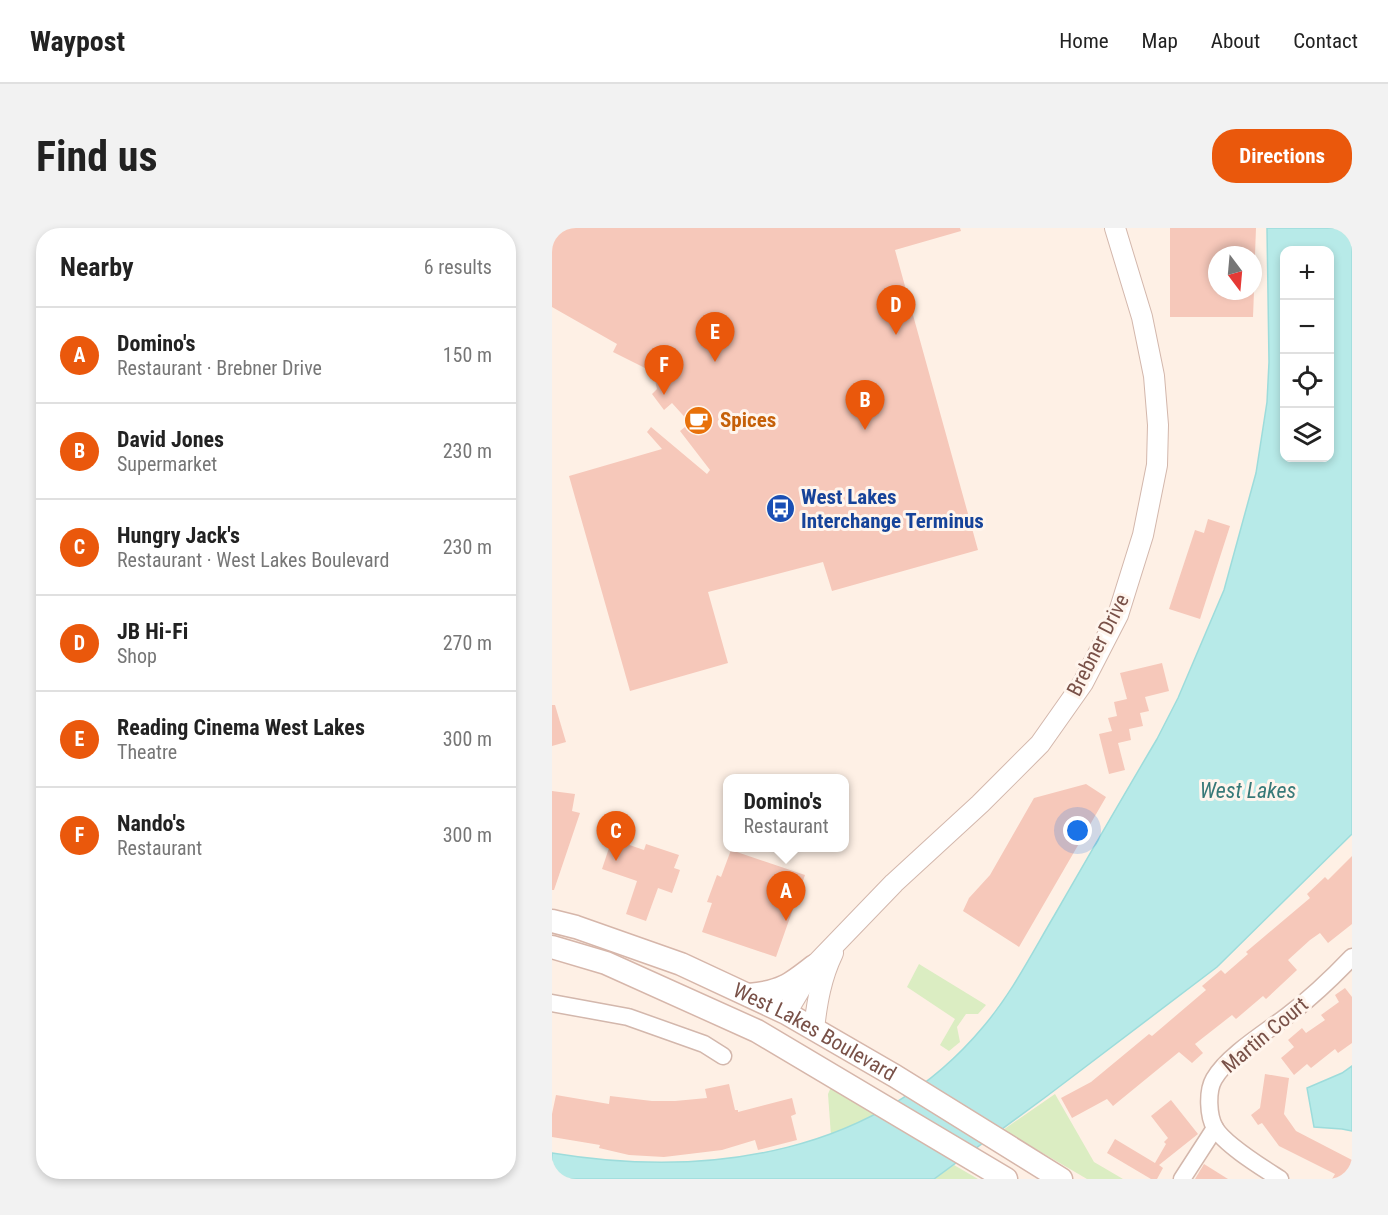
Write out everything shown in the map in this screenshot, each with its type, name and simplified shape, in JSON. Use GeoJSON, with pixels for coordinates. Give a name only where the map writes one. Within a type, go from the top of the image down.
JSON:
{"type":"FeatureCollection","features":[{"type":"Feature","properties":{"kind":"main road","name":"West Lakes Boulevard"},"geometry":{"type":"LineString","coordinates":[[552,921],[576,927],[681,964],[786,1013],[895,1076],[1061,1179]]}},
{"type":"Feature","properties":{"kind":"main road","name":"West Lakes Boulevard"},"geometry":{"type":"LineString","coordinates":[[552,947],[606,963],[757,1031],[997,1174]]}},
{"type":"Feature","properties":{"kind":"main road"},"geometry":{"type":"LineString","coordinates":[[749,995],[767,994],[784,988],[814,966]]}},
{"type":"Feature","properties":{"kind":"main road"},"geometry":{"type":"LineString","coordinates":[[786,1013],[786,1028],[793,1036],[834,1062],[850,1086]]}},
{"type":"Feature","properties":{"kind":"street","name":"Brebner Drive"},"geometry":{"type":"LineString","coordinates":[[786,1013],[814,966],[894,883],[980,804],[1040,744],[1083,683],[1118,615],[1145,526],[1156,465],[1158,425],[1154,376],[1142,317],[1115,228]]}},
{"type":"Feature","properties":{"kind":"street","name":"Brebner Drive"},"geometry":{"type":"LineString","coordinates":[[814,1029],[819,989],[825,969],[838,943]]}},
{"type":"Feature","properties":{"kind":"street","name":"Martin Court"},"geometry":{"type":"LineString","coordinates":[[1215,1128],[1210,1093],[1213,1081],[1221,1070],[1311,997],[1352,957]]}},
{"type":"Feature","properties":{"kind":"street"},"geometry":{"type":"LineString","coordinates":[[552,1003],[628,1017],[704,1044],[723,1056]]}},
{"type":"Feature","properties":{"kind":"street"},"geometry":{"type":"LineString","coordinates":[[1182,1179],[1215,1128],[1232,1145],[1280,1179]]}},
{"type":"Feature","properties":{"kind":"green space"},"geometry":{"type":"Polygon","coordinates":[[[919,964],[986,1005],[978,1014],[966,1014],[957,1027],[960,1042],[949,1051],[940,1045],[955,1019],[907,987],[919,964]]]}},
{"type":"Feature","properties":{"kind":"green space"},"geometry":{"type":"Polygon","coordinates":[[[831,1087],[876,1113],[831,1136],[828,1094],[831,1087]]]}},
{"type":"Feature","properties":{"kind":"green space"},"geometry":{"type":"Polygon","coordinates":[[[1055,1094],[1094,1162],[1123,1179],[1087,1179],[1003,1130],[1055,1094]]]}},
{"type":"Feature","properties":{"kind":"green space"},"geometry":{"type":"Polygon","coordinates":[[[954,1165],[978,1179],[933,1179],[954,1165]]]}},
{"type":"Feature","properties":{"kind":"water","name":"West Lakes"},"geometry":{"type":"Polygon","coordinates":[[[1267,228],[1352,228],[1352,834],[1217,967],[934,1179],[552,1179],[552,1153],[612,1160],[671,1162],[730,1158],[787,1147],[842,1130],[893,1104],[941,1070],[983,1027],[1021,973],[1157,739],[1178,698],[1224,590],[1256,473],[1267,402],[1269,362],[1267,228]]]}},
{"type":"Feature","properties":{"kind":"water"},"geometry":{"type":"Polygon","coordinates":[[[1352,1066],[1352,1131],[1314,1127],[1307,1088],[1342,1073],[1352,1066]]]}},
{"type":"Feature","properties":{"kind":"building"},"geometry":{"type":"Polygon","coordinates":[[[552,228],[960,228],[961,231],[895,250],[978,550],[832,591],[823,562],[708,592],[728,663],[630,691],[569,476],[662,449],[647,432],[651,427],[707,474],[710,470],[680,431],[690,423],[672,403],[664,410],[652,394],[657,389],[653,372],[613,352],[617,344],[552,307],[552,228]]]}},
{"type":"Feature","properties":{"kind":"building"},"geometry":{"type":"Polygon","coordinates":[[[1170,228],[1256,228],[1255,246],[1208,246],[1208,300],[1254,300],[1253,317],[1170,317],[1170,228]]]}},
{"type":"Feature","properties":{"kind":"building"},"geometry":{"type":"Polygon","coordinates":[[[1208,519],[1230,526],[1200,619],[1169,609],[1195,530],[1204,533],[1208,519]]]}},
{"type":"Feature","properties":{"kind":"building"},"geometry":{"type":"Polygon","coordinates":[[[1162,663],[1169,691],[1145,697],[1149,711],[1140,713],[1143,726],[1129,729],[1131,740],[1118,743],[1125,770],[1109,774],[1099,734],[1112,731],[1108,718],[1117,716],[1114,702],[1127,699],[1120,673],[1162,663]]]}},
{"type":"Feature","properties":{"kind":"building"},"geometry":{"type":"Polygon","coordinates":[[[552,705],[555,705],[566,742],[552,746],[552,705]]]}},
{"type":"Feature","properties":{"kind":"building"},"geometry":{"type":"Polygon","coordinates":[[[1086,784],[1106,797],[1019,947],[963,911],[969,898],[990,875],[1034,798],[1086,784]]]}},
{"type":"Feature","properties":{"kind":"building"},"geometry":{"type":"Polygon","coordinates":[[[552,791],[575,794],[572,811],[580,813],[554,890],[552,890],[552,791]]]}},
{"type":"Feature","properties":{"kind":"building"},"geometry":{"type":"Polygon","coordinates":[[[612,839],[644,850],[646,844],[679,855],[674,868],[680,870],[672,893],[658,888],[646,921],[626,914],[637,881],[602,869],[612,839]]]}},
{"type":"Feature","properties":{"kind":"building"},"geometry":{"type":"Polygon","coordinates":[[[730,852],[737,852],[805,875],[776,957],[702,932],[712,903],[707,902],[717,875],[721,877],[730,852]]]}},
{"type":"Feature","properties":{"kind":"building"},"geometry":{"type":"Polygon","coordinates":[[[1352,856],[1352,924],[1328,943],[1320,933],[1310,940],[1288,960],[1297,970],[1266,999],[1263,996],[1236,1019],[1232,1015],[1195,1044],[1203,1053],[1192,1063],[1179,1052],[1113,1106],[1107,1099],[1072,1118],[1061,1098],[1091,1082],[1149,1034],[1152,1036],[1206,990],[1202,986],[1221,970],[1225,974],[1248,954],[1246,952],[1310,898],[1307,894],[1325,877],[1328,880],[1352,856]]]}},
{"type":"Feature","properties":{"kind":"building"},"geometry":{"type":"Polygon","coordinates":[[[1345,988],[1352,997],[1352,1043],[1338,1053],[1335,1049],[1311,1068],[1307,1064],[1294,1075],[1281,1058],[1294,1047],[1288,1040],[1302,1028],[1306,1033],[1325,1020],[1321,1015],[1339,1002],[1335,995],[1345,988]]]}},
{"type":"Feature","properties":{"kind":"building"},"geometry":{"type":"Polygon","coordinates":[[[1265,1074],[1289,1078],[1284,1114],[1296,1131],[1352,1160],[1352,1179],[1332,1179],[1335,1174],[1279,1146],[1262,1123],[1258,1125],[1251,1115],[1260,1108],[1265,1074]]]}},
{"type":"Feature","properties":{"kind":"building"},"geometry":{"type":"Polygon","coordinates":[[[729,1084],[735,1110],[738,1112],[792,1098],[796,1114],[791,1116],[797,1140],[758,1150],[755,1140],[722,1150],[664,1157],[629,1155],[599,1148],[600,1145],[552,1137],[552,1114],[556,1095],[609,1104],[610,1096],[675,1101],[707,1098],[705,1089],[729,1084]]]}},
{"type":"Feature","properties":{"kind":"building"},"geometry":{"type":"Polygon","coordinates":[[[1171,1100],[1198,1134],[1159,1165],[1163,1168],[1157,1179],[1151,1179],[1107,1153],[1115,1139],[1155,1163],[1168,1138],[1151,1116],[1171,1100]]]}},
{"type":"Feature","properties":{"kind":"building"},"geometry":{"type":"Polygon","coordinates":[[[1204,1164],[1228,1179],[1195,1179],[1204,1164]]]}},
{"type":"Feature","properties":{"kind":"place","name":"JB Hi-Fi"},"geometry":{"type":"Point","coordinates":[896,335]}},
{"type":"Feature","properties":{"kind":"place","name":"Reading Cinema West Lakes"},"geometry":{"type":"Point","coordinates":[715,362]}},
{"type":"Feature","properties":{"kind":"place","name":"Nando's"},"geometry":{"type":"Point","coordinates":[664,395]}},
{"type":"Feature","properties":{"kind":"place","name":"Spices"},"geometry":{"type":"Point","coordinates":[699,420]}},
{"type":"Feature","properties":{"kind":"place","name":"David Jones"},"geometry":{"type":"Point","coordinates":[865,430]}},
{"type":"Feature","properties":{"kind":"place","name":"West Lakes Interchange Terminus"},"geometry":{"type":"Point","coordinates":[780,509]}},
{"type":"Feature","properties":{"kind":"place","name":"Hungry Jack's"},"geometry":{"type":"Point","coordinates":[616,861]}},
{"type":"Feature","properties":{"kind":"place","name":"Domino's"},"geometry":{"type":"Point","coordinates":[786,921]}}]}
